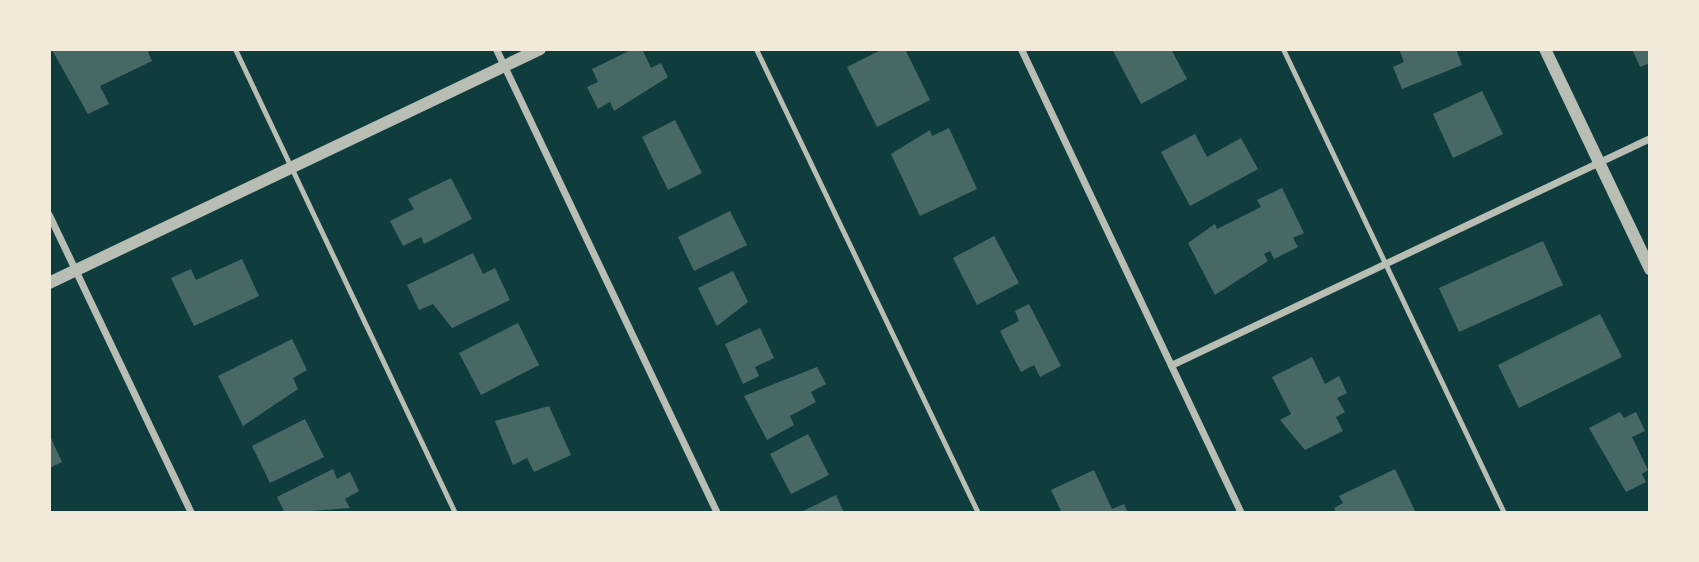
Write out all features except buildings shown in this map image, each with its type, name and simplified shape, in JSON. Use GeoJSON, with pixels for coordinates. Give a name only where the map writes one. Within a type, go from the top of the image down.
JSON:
{"type":"FeatureCollection","features":[{"type":"Feature","properties":{"kind":"street"},"geometry":{"type":"LineString","coordinates":[[496,49],[717,513]]}},
{"type":"Feature","properties":{"kind":"street"},"geometry":{"type":"LineString","coordinates":[[49,283],[540,49]]}},
{"type":"Feature","properties":{"kind":"street"},"geometry":{"type":"LineString","coordinates":[[1021,49],[1241,513]]}},
{"type":"Feature","properties":{"kind":"street"},"geometry":{"type":"LineString","coordinates":[[1545,49],[1650,269]]}},
{"type":"Feature","properties":{"kind":"street"},"geometry":{"type":"LineString","coordinates":[[1171,365],[1650,138]]}},
{"type":"Feature","properties":{"kind":"street"},"geometry":{"type":"LineString","coordinates":[[49,215],[191,513]]}},
{"type":"Feature","properties":{"kind":"lane"},"geometry":{"type":"LineString","coordinates":[[235,49],[455,513]]}},
{"type":"Feature","properties":{"kind":"lane"},"geometry":{"type":"LineString","coordinates":[[756,49],[978,513]]}},
{"type":"Feature","properties":{"kind":"lane"},"geometry":{"type":"LineString","coordinates":[[1283,49],[1504,513]]}}]}
